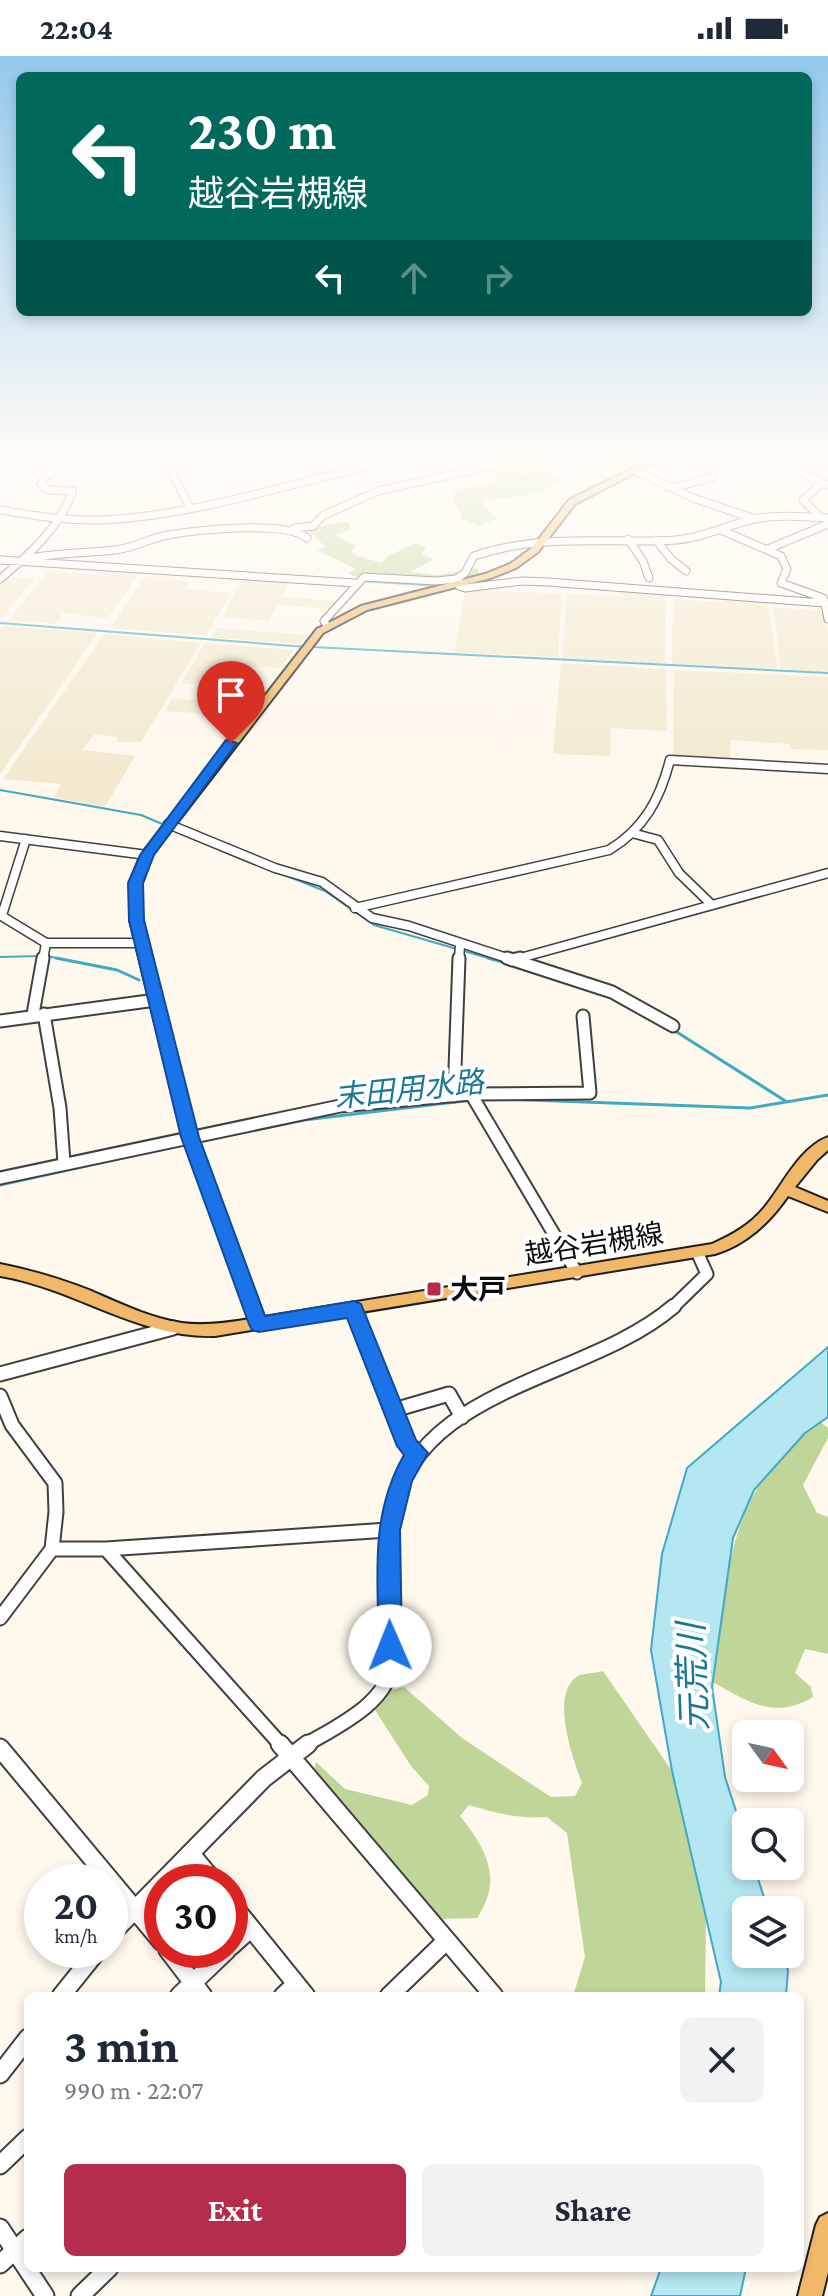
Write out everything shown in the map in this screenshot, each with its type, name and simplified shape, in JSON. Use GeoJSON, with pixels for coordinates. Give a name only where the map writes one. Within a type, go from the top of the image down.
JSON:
{"type":"FeatureCollection","features":[{"type":"Feature","properties":{"kind":"main road"},"geometry":{"type":"LineString","coordinates":[[259,1324],[190,1137],[141,943],[134,894],[147,855],[303,649],[327,626],[364,608],[514,566]]}},
{"type":"Feature","properties":{"kind":"main road","name":"越谷岩槻線"},"geometry":{"type":"LineString","coordinates":[[0,1270],[49,1280],[173,1328],[211,1330],[259,1324],[698,1254],[745,1236],[768,1215],[806,1164],[828,1142]]}},
{"type":"Feature","properties":{"kind":"main road"},"geometry":{"type":"LineString","coordinates":[[787,1190],[828,1207]]}},
{"type":"Feature","properties":{"kind":"main road"},"geometry":{"type":"LineString","coordinates":[[810,2296],[828,2225]]}},
{"type":"Feature","properties":{"kind":"street"},"geometry":{"type":"LineString","coordinates":[[0,579],[16,566]]}},
{"type":"Feature","properties":{"kind":"street"},"geometry":{"type":"LineString","coordinates":[[103,566],[355,583]]}},
{"type":"Feature","properties":{"kind":"street"},"geometry":{"type":"LineString","coordinates":[[457,582],[469,566]]}},
{"type":"Feature","properties":{"kind":"street"},"geometry":{"type":"LineString","coordinates":[[645,566],[649,578]]}},
{"type":"Feature","properties":{"kind":"street"},"geometry":{"type":"LineString","coordinates":[[679,566],[686,571]]}},
{"type":"Feature","properties":{"kind":"street"},"geometry":{"type":"LineString","coordinates":[[786,566],[781,583],[825,600]]}},
{"type":"Feature","properties":{"kind":"street"},"geometry":{"type":"LineString","coordinates":[[327,626],[324,621],[355,583],[370,576],[457,582],[465,588],[548,582],[825,600]]}},
{"type":"Feature","properties":{"kind":"street"},"geometry":{"type":"LineString","coordinates":[[825,600],[828,619]]}},
{"type":"Feature","properties":{"kind":"street"},"geometry":{"type":"LineString","coordinates":[[355,908],[609,850],[632,833],[652,812],[670,760],[828,769]]}},
{"type":"Feature","properties":{"kind":"street"},"geometry":{"type":"LineString","coordinates":[[168,824],[275,868],[322,882],[372,918],[409,926],[612,992],[673,1026]]}},
{"type":"Feature","properties":{"kind":"street"},"geometry":{"type":"LineString","coordinates":[[632,833],[658,840],[679,873],[712,905]]}},
{"type":"Feature","properties":{"kind":"street"},"geometry":{"type":"LineString","coordinates":[[0,836],[147,855]]}},
{"type":"Feature","properties":{"kind":"street"},"geometry":{"type":"LineString","coordinates":[[26,839],[1,915],[46,943],[141,943]]}},
{"type":"Feature","properties":{"kind":"street"},"geometry":{"type":"LineString","coordinates":[[512,960],[828,873]]}},
{"type":"Feature","properties":{"kind":"street"},"geometry":{"type":"LineString","coordinates":[[46,943],[39,1014],[60,1108],[64,1163]]}},
{"type":"Feature","properties":{"kind":"street"},"geometry":{"type":"LineString","coordinates":[[454,1096],[460,945]]}},
{"type":"Feature","properties":{"kind":"street"},"geometry":{"type":"LineString","coordinates":[[0,1021],[156,1000]]}},
{"type":"Feature","properties":{"kind":"street"},"geometry":{"type":"LineString","coordinates":[[0,1178],[340,1106],[471,1094],[590,1093],[583,1016]]}},
{"type":"Feature","properties":{"kind":"street"},"geometry":{"type":"LineString","coordinates":[[471,1094],[577,1273]]}},
{"type":"Feature","properties":{"kind":"street"},"geometry":{"type":"LineString","coordinates":[[128,1912],[290,1756],[374,1699],[391,1675],[388,1530],[401,1480],[417,1453],[462,1417],[507,1393],[633,1336],[690,1293],[707,1274],[698,1254]]}},
{"type":"Feature","properties":{"kind":"street"},"geometry":{"type":"LineString","coordinates":[[354,1309],[408,1446],[417,1453]]}},
{"type":"Feature","properties":{"kind":"street"},"geometry":{"type":"LineString","coordinates":[[0,1374],[168,1332],[173,1328]]}},
{"type":"Feature","properties":{"kind":"street"},"geometry":{"type":"LineString","coordinates":[[394,1410],[449,1394],[462,1417]]}},
{"type":"Feature","properties":{"kind":"street"},"geometry":{"type":"LineString","coordinates":[[0,1396],[12,1425],[55,1483],[52,1549],[0,1618]]}},
{"type":"Feature","properties":{"kind":"street"},"geometry":{"type":"LineString","coordinates":[[52,1549],[106,1549],[388,1530]]}},
{"type":"Feature","properties":{"kind":"street"},"geometry":{"type":"LineString","coordinates":[[106,1549],[218,1671],[490,1992]]}},
{"type":"Feature","properties":{"kind":"street"},"geometry":{"type":"LineString","coordinates":[[0,1748],[144,1918]]}},
{"type":"Feature","properties":{"kind":"street"},"geometry":{"type":"LineString","coordinates":[[191,1854],[199,1864]]}},
{"type":"Feature","properties":{"kind":"street"},"geometry":{"type":"LineString","coordinates":[[248,1924],[295,1992]]}},
{"type":"Feature","properties":{"kind":"street"},"geometry":{"type":"LineString","coordinates":[[248,1931],[251,1928]]}},
{"type":"Feature","properties":{"kind":"street"},"geometry":{"type":"LineString","coordinates":[[393,1992],[445,1942]]}},
{"type":"Feature","properties":{"kind":"street"},"geometry":{"type":"LineString","coordinates":[[64,1992],[84,1968]]}},
{"type":"Feature","properties":{"kind":"street"},"geometry":{"type":"LineString","coordinates":[[182,1968],[198,1989],[214,1968]]}},
{"type":"Feature","properties":{"kind":"street"},"geometry":{"type":"LineString","coordinates":[[0,2074],[24,2043]]}},
{"type":"Feature","properties":{"kind":"street"},"geometry":{"type":"LineString","coordinates":[[0,2165],[24,2142]]}},
{"type":"Feature","properties":{"kind":"street"},"geometry":{"type":"LineString","coordinates":[[0,2228],[21,2244],[0,2264]]}},
{"type":"Feature","properties":{"kind":"street"},"geometry":{"type":"LineString","coordinates":[[34,2272],[45,2296]]}},
{"type":"Feature","properties":{"kind":"street"},"geometry":{"type":"LineString","coordinates":[[80,2296],[105,2272]]}},
{"type":"Feature","properties":{"kind":"shaded area"},"geometry":{"type":"Polygon","coordinates":[[[100,568],[140,572],[108,618],[63,613],[56,624],[9,620],[49,570],[95,575],[100,568]]]}},
{"type":"Feature","properties":{"kind":"shaded area"},"geometry":{"type":"Polygon","coordinates":[[[8,577],[35,578],[0,619],[0,583],[8,577]]]}},
{"type":"Feature","properties":{"kind":"shaded area"},"geometry":{"type":"Polygon","coordinates":[[[243,577],[290,581],[282,597],[337,601],[332,609],[278,605],[269,621],[222,617],[243,577]]]}},
{"type":"Feature","properties":{"kind":"shaded area"},"geometry":{"type":"Polygon","coordinates":[[[144,578],[190,581],[185,589],[231,593],[206,636],[110,628],[144,578]]]}},
{"type":"Feature","properties":{"kind":"shaded area"},"geometry":{"type":"Polygon","coordinates":[[[466,589],[562,594],[558,657],[454,652],[466,589]]]}},
{"type":"Feature","properties":{"kind":"shaded area"},"geometry":{"type":"Polygon","coordinates":[[[619,589],[665,593],[665,664],[562,658],[567,594],[619,596],[619,589]]]}},
{"type":"Feature","properties":{"kind":"shaded area"},"geometry":{"type":"Polygon","coordinates":[[[722,597],[767,601],[778,669],[672,664],[673,599],[722,602],[722,597]]]}},
{"type":"Feature","properties":{"kind":"shaded area"},"geometry":{"type":"Polygon","coordinates":[[[773,607],[822,611],[828,632],[828,672],[781,669],[773,607]]]}},
{"type":"Feature","properties":{"kind":"shaded area"},"geometry":{"type":"Polygon","coordinates":[[[3,626],[98,633],[0,774],[0,630],[3,626]]]}},
{"type":"Feature","properties":{"kind":"shaded area"},"geometry":{"type":"Polygon","coordinates":[[[217,628],[307,635],[299,644],[211,637],[217,628]]]}},
{"type":"Feature","properties":{"kind":"shaded area"},"geometry":{"type":"Polygon","coordinates":[[[104,634],[201,643],[141,742],[116,742],[118,737],[95,734],[82,750],[135,756],[105,807],[54,798],[61,784],[3,779],[104,634]]]}},
{"type":"Feature","properties":{"kind":"shaded area"},"geometry":{"type":"Polygon","coordinates":[[[205,643],[294,650],[280,668],[245,666],[229,696],[258,699],[250,709],[224,706],[218,715],[165,711],[172,699],[200,700],[209,685],[181,683],[205,643]]]}},
{"type":"Feature","properties":{"kind":"shaded area"},"geometry":{"type":"Polygon","coordinates":[[[561,663],[666,669],[667,731],[611,728],[610,756],[553,754],[561,663]]]}},
{"type":"Feature","properties":{"kind":"shaded area"},"geometry":{"type":"Polygon","coordinates":[[[674,670],[828,677],[828,750],[792,749],[789,744],[731,740],[730,758],[673,757],[674,670]]]}},
{"type":"Feature","properties":{"kind":"green space"},"geometry":{"type":"Polygon","coordinates":[[[349,566],[422,566],[410,572],[439,575],[477,568],[479,573],[464,581],[355,577],[349,573],[356,569],[349,566]]]}},
{"type":"Feature","properties":{"kind":"green space"},"geometry":{"type":"Polygon","coordinates":[[[820,1422],[828,1428],[828,1438],[803,1485],[817,1513],[828,1517],[828,1654],[805,1649],[795,1673],[811,1687],[813,1697],[786,1707],[762,1706],[713,1682],[728,1572],[748,1506],[765,1476],[788,1448],[820,1422]]]}},
{"type":"Feature","properties":{"kind":"green space"},"geometry":{"type":"Polygon","coordinates":[[[603,1671],[672,1771],[706,1919],[705,1992],[574,1992],[585,1957],[567,1833],[547,1817],[507,1815],[469,1805],[460,1816],[484,1853],[490,1878],[489,1890],[477,1918],[437,1919],[313,1777],[316,1762],[345,1789],[412,1805],[428,1795],[429,1786],[411,1766],[375,1710],[387,1691],[404,1687],[462,1738],[551,1797],[575,1796],[582,1783],[564,1711],[569,1684],[583,1674],[603,1671]]]}},
{"type":"Feature","properties":{"kind":"water","name":"元荒川"},"geometry":{"type":"Polygon","coordinates":[[[828,1347],[828,1417],[805,1433],[754,1490],[733,1538],[712,1687],[725,1777],[735,1808],[732,1808],[732,1880],[758,1880],[764,1896],[732,1896],[732,1968],[787,1968],[786,1992],[720,1992],[721,1982],[672,1771],[651,1650],[662,1554],[687,1468],[828,1347]]]}},
{"type":"Feature","properties":{"kind":"water"},"geometry":{"type":"Polygon","coordinates":[[[660,2272],[745,2272],[740,2296],[651,2296],[660,2272]]]}},
{"type":"Feature","properties":{"kind":"waterway"},"geometry":{"type":"LineString","coordinates":[[361,581],[441,586]]}},
{"type":"Feature","properties":{"kind":"waterway"},"geometry":{"type":"LineString","coordinates":[[0,623],[293,646],[828,673]]}},
{"type":"Feature","properties":{"kind":"waterway"},"geometry":{"type":"LineString","coordinates":[[0,790],[141,815],[167,826]]}},
{"type":"Feature","properties":{"kind":"waterway"},"geometry":{"type":"LineString","coordinates":[[244,859],[325,891],[374,925],[490,959]]}},
{"type":"Feature","properties":{"kind":"waterway"},"geometry":{"type":"LineString","coordinates":[[0,957],[39,956]]}},
{"type":"Feature","properties":{"kind":"waterway"},"geometry":{"type":"LineString","coordinates":[[47,956],[64,960]]}},
{"type":"Feature","properties":{"kind":"waterway"},"geometry":{"type":"LineString","coordinates":[[56,958],[64,960]]}},
{"type":"Feature","properties":{"kind":"waterway"},"geometry":{"type":"LineString","coordinates":[[490,959],[506,963]]}},
{"type":"Feature","properties":{"kind":"waterway"},"geometry":{"type":"LineString","coordinates":[[490,959],[495,960]]}},
{"type":"Feature","properties":{"kind":"waterway"},"geometry":{"type":"LineString","coordinates":[[64,960],[117,970],[139,980]]}},
{"type":"Feature","properties":{"kind":"waterway"},"geometry":{"type":"LineString","coordinates":[[672,1029],[787,1102]]}},
{"type":"Feature","properties":{"kind":"waterway","name":"末田用水路"},"geometry":{"type":"LineString","coordinates":[[787,1102],[828,1095]]}},
{"type":"Feature","properties":{"kind":"waterway","name":"末田用水路"},"geometry":{"type":"LineString","coordinates":[[500,1099],[750,1108],[787,1102]]}},
{"type":"Feature","properties":{"kind":"waterway","name":"末田用水路"},"geometry":{"type":"LineString","coordinates":[[215,1138],[304,1120],[472,1100]]}},
{"type":"Feature","properties":{"kind":"waterway","name":"末田用水路"},"geometry":{"type":"LineString","coordinates":[[0,1185],[172,1147]]}},
{"type":"Feature","properties":{"kind":"place","name":"大戸"},"geometry":{"type":"Point","coordinates":[434,1289]}},
{"type":"Feature","properties":{"kind":"route"},"geometry":{"type":"LineString","coordinates":[[231,743],[168,824],[141,866],[134,894],[136,920],[190,1137],[259,1324],[354,1309],[408,1446],[417,1453],[401,1480],[388,1530],[390,1646]]}}]}
